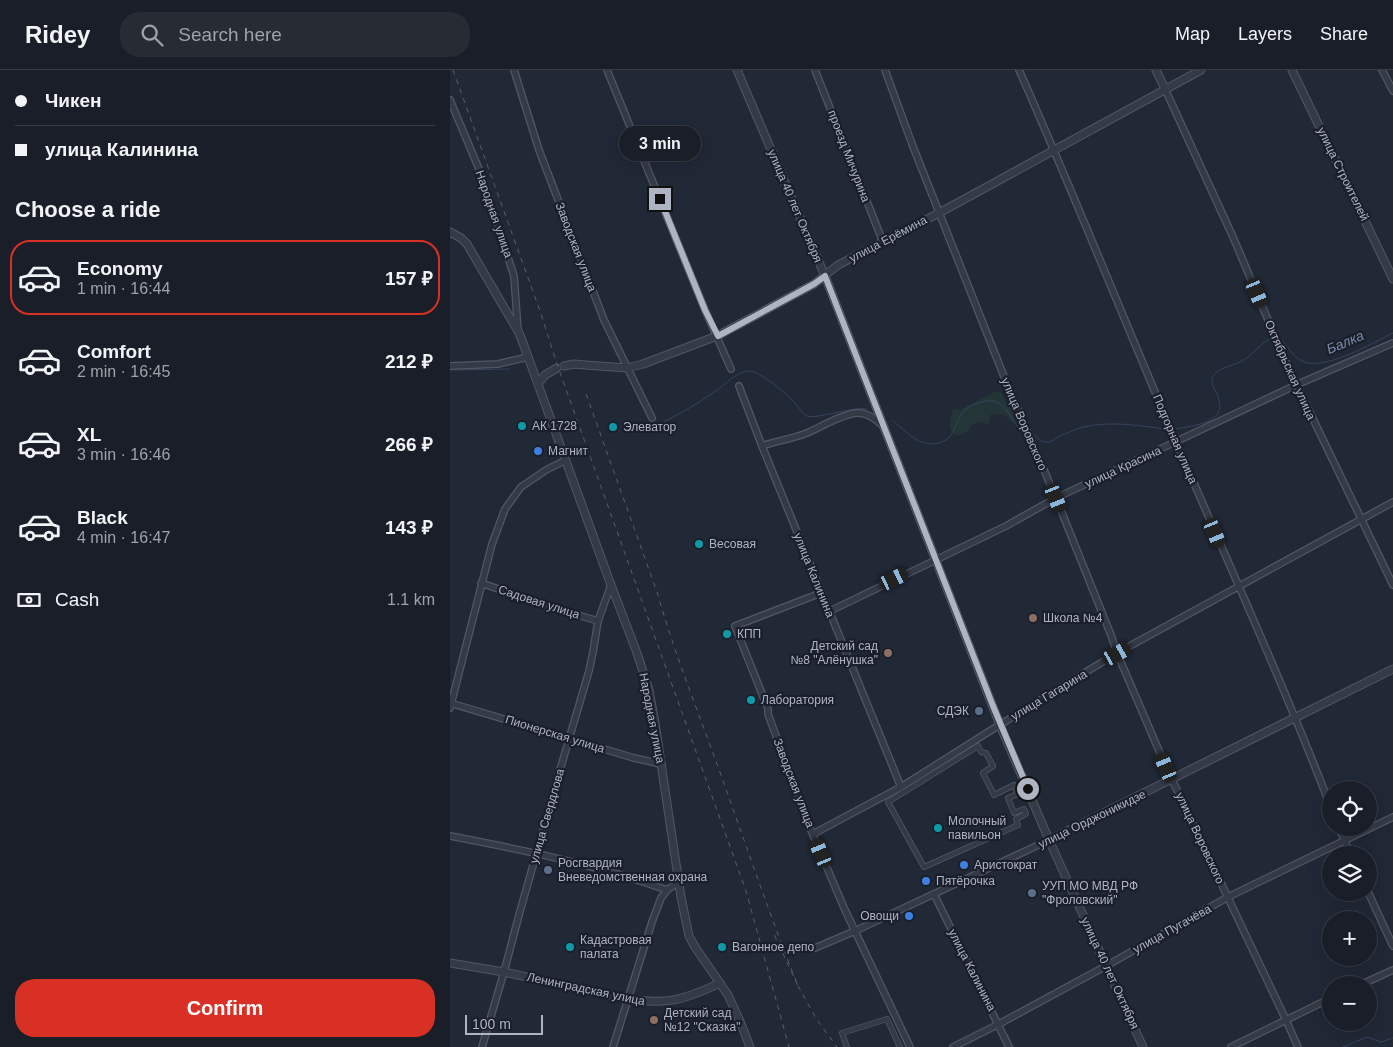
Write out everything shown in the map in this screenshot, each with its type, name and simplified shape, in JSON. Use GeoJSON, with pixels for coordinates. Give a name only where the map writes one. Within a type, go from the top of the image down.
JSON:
{"type":"FeatureCollection","features":[{"type":"Feature","properties":{"kind":"street","name":"Заводская улица"},"geometry":{"type":"LineString","coordinates":[[514,70],[539,150],[604,320],[652,418]]}},
{"type":"Feature","properties":{"kind":"street"},"geometry":{"type":"LineString","coordinates":[[608,70],[705,310],[731,369]]}},
{"type":"Feature","properties":{"kind":"street","name":"улица 40 лет Октября"},"geometry":{"type":"LineString","coordinates":[[737,70],[825,276],[1000,725],[1143,1047]]}},
{"type":"Feature","properties":{"kind":"street","name":"проезд Мичурина"},"geometry":{"type":"LineString","coordinates":[[815,70],[883,242]]}},
{"type":"Feature","properties":{"kind":"street","name":"улица Воровского"},"geometry":{"type":"LineString","coordinates":[[885,70],[1004,380],[1056,498],[1117,654],[1172,780],[1298,1047]]}},
{"type":"Feature","properties":{"kind":"street","name":"Подгорная улица"},"geometry":{"type":"LineString","coordinates":[[1019,70],[1238,588],[1296,718],[1322,785]]}},
{"type":"Feature","properties":{"kind":"street","name":"Октябрьская улица"},"geometry":{"type":"LineString","coordinates":[[1156,70],[1233,237],[1296,385],[1393,585]]}},
{"type":"Feature","properties":{"kind":"street","name":"улица Ерёмина"},"geometry":{"type":"LineString","coordinates":[[538,384],[545,376],[560,367],[585,364],[627,368],[643,364],[718,336],[814,284],[838,265],[1201,70]]}},
{"type":"Feature","properties":{"kind":"street","name":"улица Строителей"},"geometry":{"type":"LineString","coordinates":[[1292,70],[1393,279]]}},
{"type":"Feature","properties":{"kind":"street"},"geometry":{"type":"LineString","coordinates":[[1382,70],[1393,91]]}},
{"type":"Feature","properties":{"kind":"street","name":"Народная улица"},"geometry":{"type":"LineString","coordinates":[[450,100],[479,169],[514,276],[518,333]]}},
{"type":"Feature","properties":{"kind":"street","name":"Народная улица"},"geometry":{"type":"LineString","coordinates":[[450,232],[461,238],[474,256],[518,333],[566,460],[649,690],[689,936],[733,1004],[750,1047]]}},
{"type":"Feature","properties":{"kind":"street","name":"улица Красина"},"geometry":{"type":"LineString","coordinates":[[828,612],[1006,526],[1056,498],[1296,385],[1393,343]]}},
{"type":"Feature","properties":{"kind":"street"},"geometry":{"type":"LineString","coordinates":[[450,366],[498,364],[528,357]]}},
{"type":"Feature","properties":{"kind":"street","name":"улица Калинина"},"geometry":{"type":"LineString","coordinates":[[739,386],[828,612],[901,787]]}},
{"type":"Feature","properties":{"kind":"street"},"geometry":{"type":"LineString","coordinates":[[762,446],[806,434],[851,414],[860,413],[873,417],[884,427]]}},
{"type":"Feature","properties":{"kind":"street","name":"Садовая улица"},"geometry":{"type":"LineString","coordinates":[[450,705],[481,583],[505,508],[521,487],[546,470],[566,460]]}},
{"type":"Feature","properties":{"kind":"street","name":"улица Гагарина"},"geometry":{"type":"LineString","coordinates":[[813,834],[901,787],[1117,654],[1393,502]]}},
{"type":"Feature","properties":{"kind":"street","name":"Садовая улица"},"geometry":{"type":"LineString","coordinates":[[481,583],[598,621]]}},
{"type":"Feature","properties":{"kind":"street","name":"улица Свердлова"},"geometry":{"type":"LineString","coordinates":[[482,1047],[593,652],[598,621],[611,585]]}},
{"type":"Feature","properties":{"kind":"street","name":"Заводская улица"},"geometry":{"type":"LineString","coordinates":[[821,593],[735,626],[768,709],[768,714],[813,834],[855,931],[910,1047]]}},
{"type":"Feature","properties":{"kind":"street","name":"улица Орджоникидзе"},"geometry":{"type":"LineString","coordinates":[[815,948],[1050,840],[1393,670]]}},
{"type":"Feature","properties":{"kind":"street","name":"Пионерская улица"},"geometry":{"type":"LineString","coordinates":[[450,705],[661,764]]}},
{"type":"Feature","properties":{"kind":"street"},"geometry":{"type":"LineString","coordinates":[[978,746],[981,752],[986,752],[993,766],[983,773],[994,795],[1014,785],[1018,794],[1008,798],[1014,813],[1024,809],[1026,814],[1016,819],[1018,824],[924,867],[888,802],[978,746]]}},
{"type":"Feature","properties":{"kind":"street","name":"улица Пугачёва"},"geometry":{"type":"LineString","coordinates":[[953,1047],[1106,966],[1228,897],[1393,817]]}},
{"type":"Feature","properties":{"kind":"street"},"geometry":{"type":"LineString","coordinates":[[450,836],[536,854],[629,878],[667,890]]}},
{"type":"Feature","properties":{"kind":"street"},"geometry":{"type":"LineString","coordinates":[[1342,836],[1346,846]]}},
{"type":"Feature","properties":{"kind":"street"},"geometry":{"type":"LineString","coordinates":[[613,1047],[661,898],[667,890],[679,882]]}},
{"type":"Feature","properties":{"kind":"street","name":"улица Калинина"},"geometry":{"type":"LineString","coordinates":[[934,894],[1009,1047]]}},
{"type":"Feature","properties":{"kind":"street"},"geometry":{"type":"LineString","coordinates":[[1372,901],[1393,946]]}},
{"type":"Feature","properties":{"kind":"street","name":"Ленинградская улица"},"geometry":{"type":"LineString","coordinates":[[450,963],[504,972],[628,999],[658,1002],[677,1000],[720,983]]}},
{"type":"Feature","properties":{"kind":"street"},"geometry":{"type":"LineString","coordinates":[[1377,977],[1393,970]]}},
{"type":"Feature","properties":{"kind":"street"},"geometry":{"type":"LineString","coordinates":[[1231,1047],[1322,1002]]}},
{"type":"Feature","properties":{"kind":"street"},"geometry":{"type":"LineString","coordinates":[[847,1047],[842,1033],[887,1018],[900,1047]]}},
{"type":"Feature","properties":{"kind":"street"},"geometry":{"type":"LineString","coordinates":[[744,1047],[746,1036]]}},
{"type":"Feature","properties":{"kind":"shaded area"},"geometry":{"type":"Polygon","coordinates":[[[995,392],[1001,392],[1005,401],[1015,411],[1018,420],[1012,422],[1005,415],[991,414],[987,425],[977,422],[966,432],[956,435],[950,429],[952,411],[955,409],[960,410],[995,392]]]}},
{"type":"Feature","properties":{"kind":"waterway","name":"Балка"},"geometry":{"type":"LineString","coordinates":[[1283,341],[1299,360],[1322,363],[1348,355],[1393,333]]}},
{"type":"Feature","properties":{"kind":"waterway"},"geometry":{"type":"LineString","coordinates":[[1176,429],[1204,423],[1216,416],[1220,405],[1212,383],[1215,373],[1244,360],[1270,339]]}},
{"type":"Feature","properties":{"kind":"waterway"},"geometry":{"type":"LineString","coordinates":[[450,370],[509,369]]}},
{"type":"Feature","properties":{"kind":"waterway"},"geometry":{"type":"LineString","coordinates":[[659,424],[702,400],[735,376],[748,371],[758,374],[774,384],[807,416],[811,417],[853,409],[867,409]]}},
{"type":"Feature","properties":{"kind":"waterway"},"geometry":{"type":"LineString","coordinates":[[893,421],[917,440],[927,444],[943,442],[951,435],[965,410],[978,403],[991,401],[999,403],[1004,407],[1017,426],[1025,432]]}},
{"type":"Feature","properties":{"kind":"waterway"},"geometry":{"type":"LineString","coordinates":[[1031,434],[1041,441],[1048,442],[1073,430],[1093,425],[1124,424],[1164,429]]}},
{"type":"Feature","properties":{"kind":"waterway"},"geometry":{"type":"LineString","coordinates":[[1007,1034],[1013,1047]]}},
{"type":"Feature","properties":{"kind":"waterway"},"geometry":{"type":"LineString","coordinates":[[1343,1047],[1367,1037],[1381,1042],[1393,1038]]}},
{"type":"Feature","properties":{"kind":"railway"},"geometry":{"type":"LineString","coordinates":[[453,70],[746,891],[789,1047]]}},
{"type":"Feature","properties":{"kind":"railway"},"geometry":{"type":"LineString","coordinates":[[586,394],[657,592],[687,684],[798,986],[773,932]]}},
{"type":"Feature","properties":{"kind":"railway"},"geometry":{"type":"LineString","coordinates":[[798,986],[817,1020],[837,1047]]}},
{"type":"Feature","properties":{"kind":"place","name":"АК 1728"},"geometry":{"type":"Point","coordinates":[522,426]}},
{"type":"Feature","properties":{"kind":"place","name":"Элеватор"},"geometry":{"type":"Point","coordinates":[613,427]}},
{"type":"Feature","properties":{"kind":"place","name":"Магнит"},"geometry":{"type":"Point","coordinates":[538,451]}},
{"type":"Feature","properties":{"kind":"place","name":"Весовая"},"geometry":{"type":"Point","coordinates":[699,544]}},
{"type":"Feature","properties":{"kind":"place","name":"Школа №4"},"geometry":{"type":"Point","coordinates":[1033,618]}},
{"type":"Feature","properties":{"kind":"place","name":"КПП"},"geometry":{"type":"Point","coordinates":[727,634]}},
{"type":"Feature","properties":{"kind":"place","name":"Детский сад №8 \"Алёнушка\""},"geometry":{"type":"Point","coordinates":[888,653]}},
{"type":"Feature","properties":{"kind":"place","name":"Лаборатория"},"geometry":{"type":"Point","coordinates":[751,700]}},
{"type":"Feature","properties":{"kind":"place","name":"СДЭК"},"geometry":{"type":"Point","coordinates":[979,711]}},
{"type":"Feature","properties":{"kind":"place","name":"Молочный павильон"},"geometry":{"type":"Point","coordinates":[938,828]}},
{"type":"Feature","properties":{"kind":"place","name":"Аристократ"},"geometry":{"type":"Point","coordinates":[964,865]}},
{"type":"Feature","properties":{"kind":"place","name":"Росгвардия Вневедомственная охрана"},"geometry":{"type":"Point","coordinates":[548,870]}},
{"type":"Feature","properties":{"kind":"place","name":"Пятёрочка"},"geometry":{"type":"Point","coordinates":[926,881]}},
{"type":"Feature","properties":{"kind":"place","name":"УУП МО МВД РФ \"Фроловский\""},"geometry":{"type":"Point","coordinates":[1032,893]}},
{"type":"Feature","properties":{"kind":"place","name":"Овощи"},"geometry":{"type":"Point","coordinates":[909,916]}},
{"type":"Feature","properties":{"kind":"place","name":"Кадастровая палата"},"geometry":{"type":"Point","coordinates":[570,947]}},
{"type":"Feature","properties":{"kind":"place","name":"Вагонное депо"},"geometry":{"type":"Point","coordinates":[722,947]}},
{"type":"Feature","properties":{"kind":"place","name":"Детский сад №12 \"Сказка\""},"geometry":{"type":"Point","coordinates":[654,1020]}},
{"type":"Feature","properties":{"kind":"route"},"geometry":{"type":"LineString","coordinates":[[660,199],[705,310],[718,336],[814,284],[825,276],[993,706],[1028,789]]}}]}
